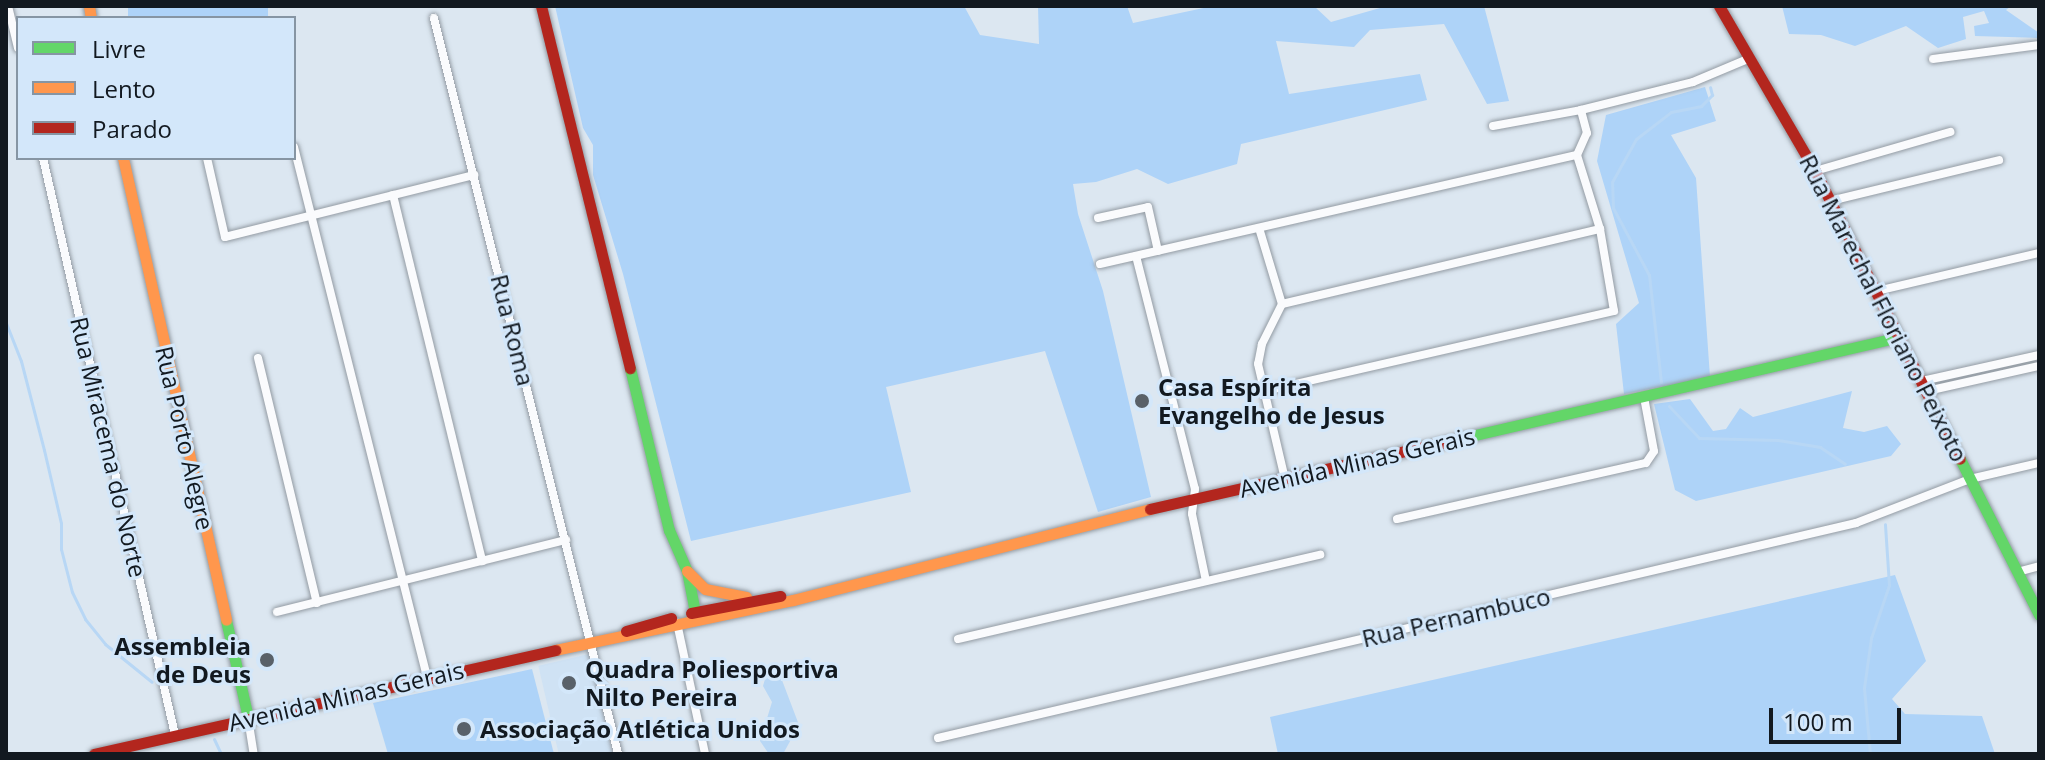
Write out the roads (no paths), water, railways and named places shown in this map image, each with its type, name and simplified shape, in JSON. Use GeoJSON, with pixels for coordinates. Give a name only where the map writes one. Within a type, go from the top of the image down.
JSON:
{"type":"FeatureCollection","features":[{"type":"Feature","properties":{"kind":"street"},"geometry":{"type":"LineString","coordinates":[[8,6],[16,40]]}},
{"type":"Feature","properties":{"kind":"street"},"geometry":{"type":"LineString","coordinates":[[541,6],[669,530],[703,614]]}},
{"type":"Feature","properties":{"kind":"street","name":"Rua Marechal Floriano Peixoto"},"geometry":{"type":"LineString","coordinates":[[1719,6],[1815,171],[1850,247],[1877,291],[2039,615]]}},
{"type":"Feature","properties":{"kind":"street","name":"Rua Roma"},"geometry":{"type":"LineString","coordinates":[[434,18],[566,540],[595,641],[618,754]]}},
{"type":"Feature","properties":{"kind":"street"},"geometry":{"type":"LineString","coordinates":[[1933,59],[2039,45]]}},
{"type":"Feature","properties":{"kind":"street"},"geometry":{"type":"LineString","coordinates":[[1493,126],[1581,110],[1715,75],[1750,58]]}},
{"type":"Feature","properties":{"kind":"street"},"geometry":{"type":"LineString","coordinates":[[1265,391],[1614,311],[1600,229],[1577,155],[1587,133],[1581,110]]}},
{"type":"Feature","properties":{"kind":"street"},"geometry":{"type":"LineString","coordinates":[[1815,171],[1950,132]]}},
{"type":"Feature","properties":{"kind":"street"},"geometry":{"type":"LineString","coordinates":[[296,155],[427,677]]}},
{"type":"Feature","properties":{"kind":"street"},"geometry":{"type":"LineString","coordinates":[[1100,264],[1577,155]]}},
{"type":"Feature","properties":{"kind":"street","name":"Rua Miracema do Norte"},"geometry":{"type":"LineString","coordinates":[[43,160],[175,735]]}},
{"type":"Feature","properties":{"kind":"street","name":"Rua Porto Alegre"},"geometry":{"type":"LineString","coordinates":[[123,160],[248,718]]}},
{"type":"Feature","properties":{"kind":"street"},"geometry":{"type":"LineString","coordinates":[[207,160],[225,237],[474,175]]}},
{"type":"Feature","properties":{"kind":"street"},"geometry":{"type":"LineString","coordinates":[[1830,201],[1999,160]]}},
{"type":"Feature","properties":{"kind":"street"},"geometry":{"type":"LineString","coordinates":[[393,195],[482,561]]}},
{"type":"Feature","properties":{"kind":"street"},"geometry":{"type":"LineString","coordinates":[[1098,218],[1148,207],[1158,251]]}},
{"type":"Feature","properties":{"kind":"street"},"geometry":{"type":"LineString","coordinates":[[1259,228],[1282,304],[1262,344],[1258,364],[1285,479]]}},
{"type":"Feature","properties":{"kind":"street"},"geometry":{"type":"LineString","coordinates":[[1282,304],[1600,229]]}},
{"type":"Feature","properties":{"kind":"street"},"geometry":{"type":"LineString","coordinates":[[1877,291],[2039,253]]}},
{"type":"Feature","properties":{"kind":"street"},"geometry":{"type":"LineString","coordinates":[[1136,256],[1195,489],[1192,514],[1206,581]]}},
{"type":"Feature","properties":{"kind":"street","name":"Avenida Minas Gerais"},"geometry":{"type":"LineString","coordinates":[[595,641],[644,624],[816,592],[1193,500],[1900,337]]}},
{"type":"Feature","properties":{"kind":"street"},"geometry":{"type":"LineString","coordinates":[[1925,386],[1960,373],[2039,355]]}},
{"type":"Feature","properties":{"kind":"street"},"geometry":{"type":"LineString","coordinates":[[1925,386],[1963,383],[2034,367],[2027,357]]}},
{"type":"Feature","properties":{"kind":"street"},"geometry":{"type":"LineString","coordinates":[[258,358],[317,603]]}},
{"type":"Feature","properties":{"kind":"street"},"geometry":{"type":"LineString","coordinates":[[2006,362],[2008,373]]}},
{"type":"Feature","properties":{"kind":"street"},"geometry":{"type":"LineString","coordinates":[[1960,373],[1963,383]]}},
{"type":"Feature","properties":{"kind":"street"},"geometry":{"type":"LineString","coordinates":[[1397,519],[1646,463],[1654,451],[1644,397]]}},
{"type":"Feature","properties":{"kind":"street","name":"Rua Pernambuco"},"geometry":{"type":"LineString","coordinates":[[938,738],[1856,523],[1895,511],[1970,479],[2039,463]]}},
{"type":"Feature","properties":{"kind":"street"},"geometry":{"type":"LineString","coordinates":[[277,612],[566,540]]}},
{"type":"Feature","properties":{"kind":"street"},"geometry":{"type":"LineString","coordinates":[[958,639],[1320,555]]}},
{"type":"Feature","properties":{"kind":"street"},"geometry":{"type":"LineString","coordinates":[[2017,572],[2039,566]]}},
{"type":"Feature","properties":{"kind":"street"},"geometry":{"type":"LineString","coordinates":[[687,571],[705,589],[731,596],[776,596]]}},
{"type":"Feature","properties":{"kind":"street"},"geometry":{"type":"LineString","coordinates":[[703,614],[705,589]]}},
{"type":"Feature","properties":{"kind":"street","name":"Avenida Minas Gerais"},"geometry":{"type":"LineString","coordinates":[[94,754],[677,623],[776,596],[816,592]]}},
{"type":"Feature","properties":{"kind":"street"},"geometry":{"type":"LineString","coordinates":[[677,623],[705,754]]}},
{"type":"Feature","properties":{"kind":"street"},"geometry":{"type":"LineString","coordinates":[[248,718],[254,754]]}},
{"type":"Feature","properties":{"kind":"waterway"},"geometry":{"type":"LineString","coordinates":[[1661,382],[1649,275],[1613,208],[1612,182],[1636,139],[1671,112],[1701,106],[1712,95],[1710,87]]}},
{"type":"Feature","properties":{"kind":"waterway"},"geometry":{"type":"LineString","coordinates":[[6,323],[21,361],[44,450],[61,523],[61,549],[72,592],[85,619],[105,644],[152,682]]}},
{"type":"Feature","properties":{"kind":"waterway"},"geometry":{"type":"LineString","coordinates":[[1669,406],[1699,438],[1778,440],[1820,447],[1845,464]]}},
{"type":"Feature","properties":{"kind":"waterway"},"geometry":{"type":"LineString","coordinates":[[1870,754],[1864,688],[1871,638],[1889,585],[1885,524]]}},
{"type":"Feature","properties":{"kind":"waterway"},"geometry":{"type":"LineString","coordinates":[[214,739],[221,754]]}},
{"type":"Feature","properties":{"kind":"place","name":"Casa Espírita Evangelho de Jesus"},"geometry":{"type":"Point","coordinates":[1142,401]}},
{"type":"Feature","properties":{"kind":"place","name":"Assembleia de Deus"},"geometry":{"type":"Point","coordinates":[267,660]}},
{"type":"Feature","properties":{"kind":"place","name":"Quadra Poliesportiva Nilto Pereira"},"geometry":{"type":"Point","coordinates":[569,683]}},
{"type":"Feature","properties":{"kind":"place","name":"Associação Atlética Unidos"},"geometry":{"type":"Point","coordinates":[464,729]}}]}
